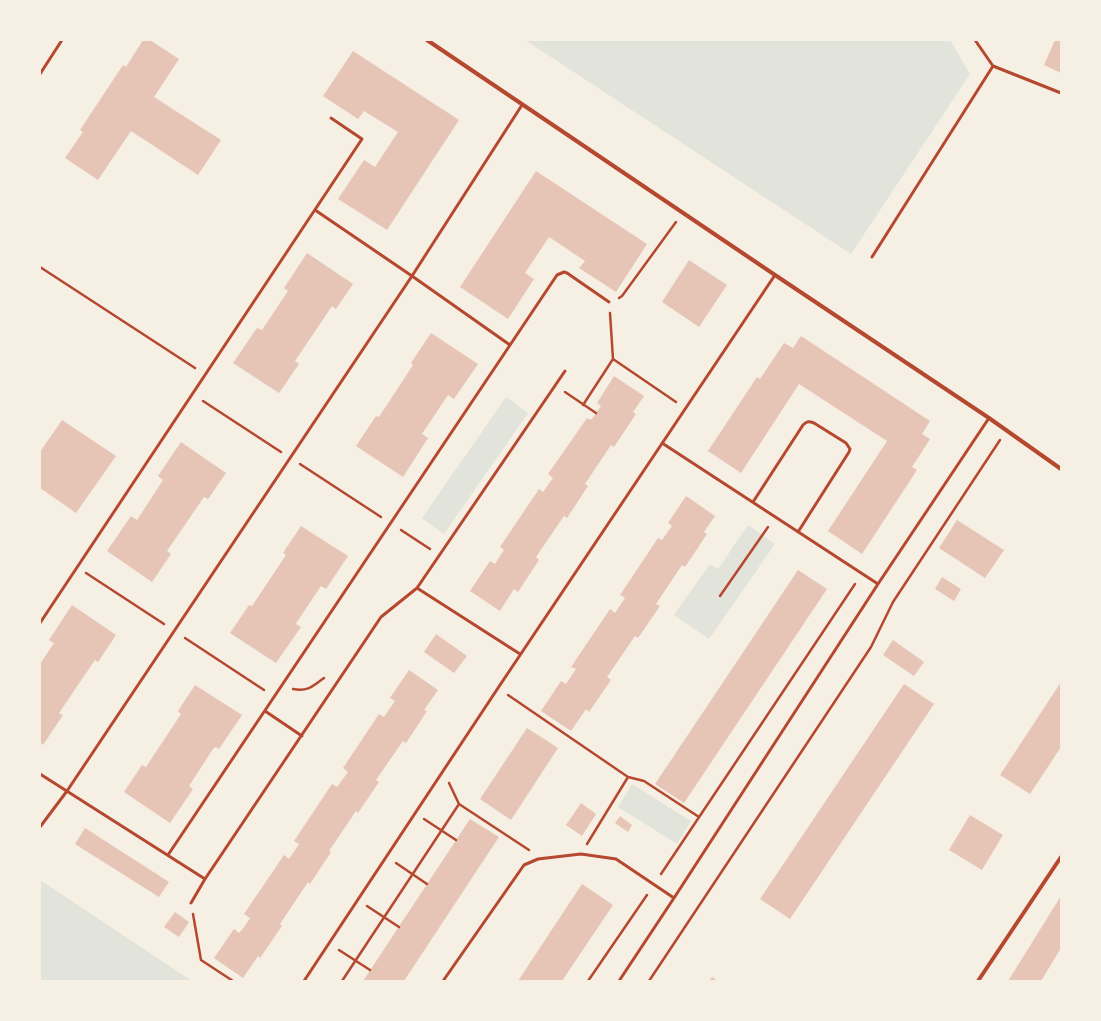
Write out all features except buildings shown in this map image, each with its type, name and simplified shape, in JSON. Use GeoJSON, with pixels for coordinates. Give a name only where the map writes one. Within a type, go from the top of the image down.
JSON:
{"type":"FeatureCollection","features":[{"type":"Feature","properties":{"kind":"street"},"geometry":{"type":"LineString","coordinates":[[427,40],[682,213],[1007,430],[1061,469]]}},
{"type":"Feature","properties":{"kind":"street"},"geometry":{"type":"LineString","coordinates":[[978,981],[1061,857]]}},
{"type":"Feature","properties":{"kind":"lane"},"geometry":{"type":"LineString","coordinates":[[40,74],[62,40]]}},
{"type":"Feature","properties":{"kind":"lane"},"geometry":{"type":"LineString","coordinates":[[975,40],[993,66],[1061,93]]}},
{"type":"Feature","properties":{"kind":"lane"},"geometry":{"type":"LineString","coordinates":[[872,257],[993,66]]}},
{"type":"Feature","properties":{"kind":"lane"},"geometry":{"type":"LineString","coordinates":[[40,827],[67,791],[412,276],[522,105]]}},
{"type":"Feature","properties":{"kind":"lane"},"geometry":{"type":"LineString","coordinates":[[40,623],[362,139],[331,118]]}},
{"type":"Feature","properties":{"kind":"lane"},"geometry":{"type":"LineString","coordinates":[[315,210],[510,345]]}},
{"type":"Feature","properties":{"kind":"lane"},"geometry":{"type":"LineString","coordinates":[[168,855],[557,274],[564,272],[567,273],[609,302]]}},
{"type":"Feature","properties":{"kind":"lane"},"geometry":{"type":"LineString","coordinates":[[304,981],[520,654],[775,275]]}},
{"type":"Feature","properties":{"kind":"lane"},"geometry":{"type":"LineString","coordinates":[[191,903],[205,879],[381,617],[417,588],[565,371]]}},
{"type":"Feature","properties":{"kind":"lane"},"geometry":{"type":"LineString","coordinates":[[619,981],[878,584],[989,418]]}},
{"type":"Feature","properties":{"kind":"lane"},"geometry":{"type":"LineString","coordinates":[[753,502],[806,422],[809,421],[814,423],[846,443],[850,449],[849,452],[798,532]]}},
{"type":"Feature","properties":{"kind":"lane"},"geometry":{"type":"LineString","coordinates":[[662,443],[878,584]]}},
{"type":"Feature","properties":{"kind":"lane"},"geometry":{"type":"LineString","coordinates":[[417,588],[520,654]]}},
{"type":"Feature","properties":{"kind":"lane"},"geometry":{"type":"LineString","coordinates":[[265,711],[302,736]]}},
{"type":"Feature","properties":{"kind":"lane"},"geometry":{"type":"LineString","coordinates":[[40,774],[205,879]]}},
{"type":"Feature","properties":{"kind":"lane"},"geometry":{"type":"LineString","coordinates":[[443,981],[524,865],[538,859],[581,854],[616,859],[674,898]]}},
{"type":"Feature","properties":{"kind":"path"},"geometry":{"type":"LineString","coordinates":[[583,404],[613,359],[609,302],[622,296],[682,213]]}},
{"type":"Feature","properties":{"kind":"path"},"geometry":{"type":"LineString","coordinates":[[40,267],[205,375]]}},
{"type":"Feature","properties":{"kind":"path"},"geometry":{"type":"LineString","coordinates":[[613,359],[685,408]]}},
{"type":"Feature","properties":{"kind":"path"},"geometry":{"type":"LineString","coordinates":[[555,385],[596,413]]}},
{"type":"Feature","properties":{"kind":"path"},"geometry":{"type":"LineString","coordinates":[[192,394],[439,555]]}},
{"type":"Feature","properties":{"kind":"path"},"geometry":{"type":"LineString","coordinates":[[649,981],[871,647],[893,602],[1007,430]]}},
{"type":"Feature","properties":{"kind":"path"},"geometry":{"type":"LineString","coordinates":[[720,596],[775,517]]}},
{"type":"Feature","properties":{"kind":"path"},"geometry":{"type":"LineString","coordinates":[[588,981],[857,582]]}},
{"type":"Feature","properties":{"kind":"path"},"geometry":{"type":"LineString","coordinates":[[282,686],[300,690],[308,690],[325,677],[342,676]]}},
{"type":"Feature","properties":{"kind":"path"},"geometry":{"type":"LineString","coordinates":[[498,688],[628,777],[644,781],[699,817]]}},
{"type":"Feature","properties":{"kind":"path"},"geometry":{"type":"LineString","coordinates":[[444,770],[459,804],[529,850],[538,859]]}},
{"type":"Feature","properties":{"kind":"path"},"geometry":{"type":"LineString","coordinates":[[581,854],[628,777]]}},
{"type":"Feature","properties":{"kind":"path"},"geometry":{"type":"LineString","coordinates":[[342,981],[459,804]]}},
{"type":"Feature","properties":{"kind":"path"},"geometry":{"type":"LineString","coordinates":[[415,813],[456,840]]}},
{"type":"Feature","properties":{"kind":"path"},"geometry":{"type":"LineString","coordinates":[[386,856],[427,884]]}},
{"type":"Feature","properties":{"kind":"path"},"geometry":{"type":"LineString","coordinates":[[358,900],[399,927]]}},
{"type":"Feature","properties":{"kind":"path"},"geometry":{"type":"LineString","coordinates":[[191,903],[201,960],[233,981]]}},
{"type":"Feature","properties":{"kind":"path"},"geometry":{"type":"LineString","coordinates":[[329,943],[370,970]]}},
{"type":"Feature","properties":{"kind":"shaded area"},"geometry":{"type":"Polygon","coordinates":[[[525,40],[950,40],[970,74],[851,254],[525,40]]]}},
{"type":"Feature","properties":{"kind":"shaded area"},"geometry":{"type":"Polygon","coordinates":[[[506,397],[528,413],[444,534],[422,518],[506,397]]]}},
{"type":"Feature","properties":{"kind":"shaded area"},"geometry":{"type":"Polygon","coordinates":[[[748,525],[775,544],[709,639],[674,615],[710,564],[718,569],[748,525]]]}},
{"type":"Feature","properties":{"kind":"shaded area"},"geometry":{"type":"Polygon","coordinates":[[[632,784],[691,821],[677,844],[618,807],[632,784]]]}},
{"type":"Feature","properties":{"kind":"shaded area"},"geometry":{"type":"Polygon","coordinates":[[[40,880],[192,981],[40,981],[40,880]]]}}]}
